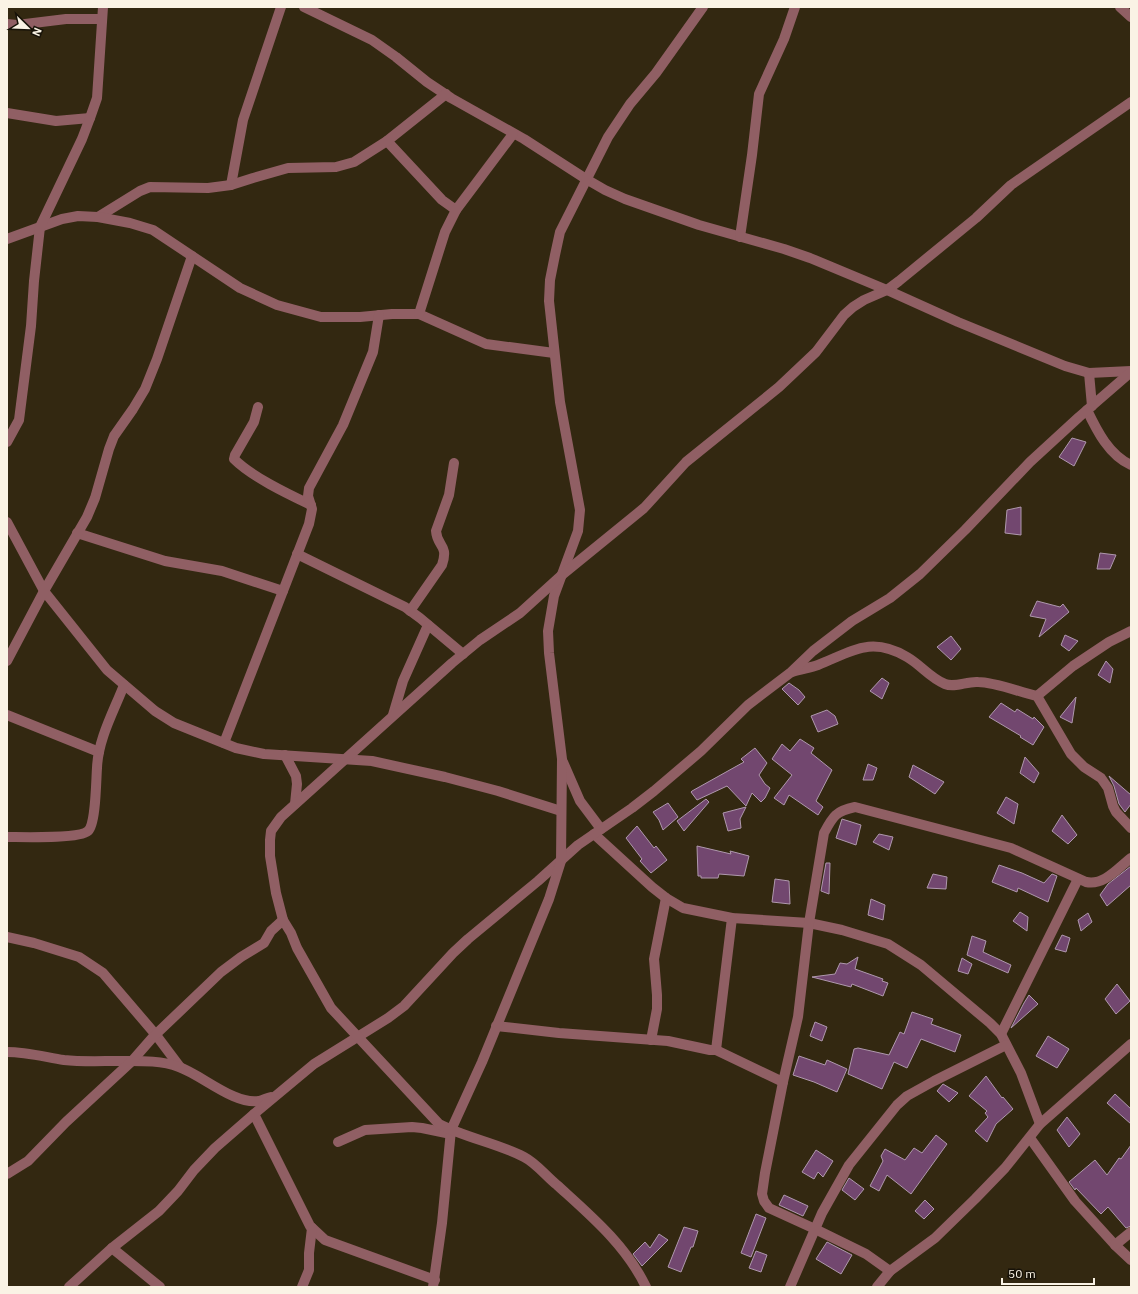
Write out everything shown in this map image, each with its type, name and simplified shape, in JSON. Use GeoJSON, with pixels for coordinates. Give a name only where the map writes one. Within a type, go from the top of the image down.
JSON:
{"type":"FeatureCollection","features":[{"type":"Feature","properties":{"kind":"street"},"geometry":{"type":"LineString","coordinates":[[7,442],[19,420],[31,326],[40,227],[90,118],[96,98],[103,7]]}},
{"type":"Feature","properties":{"kind":"street"},"geometry":{"type":"LineString","coordinates":[[230,185],[243,120],[281,7]]}},
{"type":"Feature","properties":{"kind":"street"},"geometry":{"type":"LineString","coordinates":[[304,7],[372,40],[396,56],[427,82],[446,94],[524,139],[586,179],[625,199],[699,225],[784,249],[810,258],[958,322],[1065,366],[1089,373],[1131,372]]}},
{"type":"Feature","properties":{"kind":"street"},"geometry":{"type":"LineString","coordinates":[[254,1114],[291,1191],[312,1228],[325,1240],[434,1283],[442,1223],[451,1132],[482,1062],[549,899],[560,860],[562,759],[549,653],[548,631],[554,596],[577,536],[580,510],[560,402],[548,301],[550,280],[560,232],[586,179],[617,122],[656,73],[703,7]]}},
{"type":"Feature","properties":{"kind":"street"},"geometry":{"type":"LineString","coordinates":[[740,237],[759,94],[784,39],[794,7]]}},
{"type":"Feature","properties":{"kind":"street"},"geometry":{"type":"LineString","coordinates":[[1120,7],[1131,17]]}},
{"type":"Feature","properties":{"kind":"street"},"geometry":{"type":"LineString","coordinates":[[7,24],[17,25],[66,19],[102,19]]}},
{"type":"Feature","properties":{"kind":"street"},"geometry":{"type":"LineString","coordinates":[[98,217],[140,191],[150,187],[208,188],[230,185],[288,168],[336,167],[354,162],[387,141],[446,94]]}},
{"type":"Feature","properties":{"kind":"street"},"geometry":{"type":"LineString","coordinates":[[451,1132],[439,1124],[331,1008],[283,920],[276,893],[270,856],[271,831],[275,824],[295,804],[463,654],[480,640],[520,613],[563,574],[644,508],[686,462],[779,387],[816,352],[848,311],[864,300],[887,290],[976,218],[1011,185],[1131,102]]}},
{"type":"Feature","properties":{"kind":"street"},"geometry":{"type":"LineString","coordinates":[[7,113],[56,121],[90,118]]}},
{"type":"Feature","properties":{"kind":"street"},"geometry":{"type":"LineString","coordinates":[[420,314],[445,232],[456,210],[513,134]]}},
{"type":"Feature","properties":{"kind":"street"},"geometry":{"type":"LineString","coordinates":[[387,141],[442,200],[456,210]]}},
{"type":"Feature","properties":{"kind":"street"},"geometry":{"type":"LineString","coordinates":[[7,239],[62,219],[78,216],[98,217],[130,223],[153,230],[240,288],[277,305],[321,317],[420,314],[486,344],[554,353]]}},
{"type":"Feature","properties":{"kind":"street"},"geometry":{"type":"LineString","coordinates":[[7,661],[44,591],[87,517],[95,498],[109,448],[114,436],[145,389],[157,359],[192,256]]}},
{"type":"Feature","properties":{"kind":"street"},"geometry":{"type":"LineString","coordinates":[[224,743],[309,524],[312,509],[308,496],[309,488],[343,425],[374,352],[379,315]]}},
{"type":"Feature","properties":{"kind":"street"},"geometry":{"type":"LineString","coordinates":[[69,1287],[112,1248],[159,1211],[215,1148],[254,1114],[280,1094],[314,1064],[388,1018],[404,1006],[453,953],[538,881],[560,860],[578,845],[654,791],[701,751],[748,705],[852,620],[890,598],[920,574],[965,530],[1030,462],[1131,372]]}},
{"type":"Feature","properties":{"kind":"street"},"geometry":{"type":"LineString","coordinates":[[1089,373],[1089,408],[1096,430],[1116,456],[1131,465]]}},
{"type":"Feature","properties":{"kind":"street"},"geometry":{"type":"LineString","coordinates":[[258,407],[254,422],[234,459],[240,465],[311,505]]}},
{"type":"Feature","properties":{"kind":"street"},"geometry":{"type":"LineString","coordinates":[[410,611],[442,565],[444,550],[436,535],[436,531],[449,494],[454,463]]}},
{"type":"Feature","properties":{"kind":"street"},"geometry":{"type":"LineString","coordinates":[[7,522],[44,591],[107,670],[155,711],[174,723],[246,751],[264,754],[346,758],[372,761],[445,777],[498,791],[561,811]]}},
{"type":"Feature","properties":{"kind":"street"},"geometry":{"type":"LineString","coordinates":[[77,533],[165,561],[222,571],[284,591]]}},
{"type":"Feature","properties":{"kind":"street"},"geometry":{"type":"LineString","coordinates":[[297,554],[410,611],[463,654]]}},
{"type":"Feature","properties":{"kind":"street"},"geometry":{"type":"LineString","coordinates":[[393,716],[403,681],[428,625]]}},
{"type":"Feature","properties":{"kind":"street"},"geometry":{"type":"LineString","coordinates":[[1037,696],[1073,666],[1109,642],[1131,631]]}},
{"type":"Feature","properties":{"kind":"street"},"geometry":{"type":"LineString","coordinates":[[790,672],[817,665],[846,652],[864,647],[878,647],[887,648],[906,657],[926,673],[946,684],[953,685],[980,682],[1037,696],[1071,754],[1084,767],[1101,778],[1108,788],[1116,812],[1131,828]]}},
{"type":"Feature","properties":{"kind":"street"},"geometry":{"type":"LineString","coordinates":[[7,837],[72,836],[88,832],[92,827],[100,746],[124,685]]}},
{"type":"Feature","properties":{"kind":"street"},"geometry":{"type":"LineString","coordinates":[[7,715],[99,752]]}},
{"type":"Feature","properties":{"kind":"street"},"geometry":{"type":"LineString","coordinates":[[285,755],[296,776],[297,784],[295,804]]}},
{"type":"Feature","properties":{"kind":"street"},"geometry":{"type":"LineString","coordinates":[[562,759],[580,801],[598,832],[666,898],[683,908],[732,918],[809,923],[842,930],[888,944],[922,965],[1001,1034],[1021,1073],[1040,1124]]}},
{"type":"Feature","properties":{"kind":"street"},"geometry":{"type":"LineString","coordinates":[[890,1271],[866,1254],[769,1208],[764,1201],[762,1188],[783,1082],[798,1017],[809,923],[824,833],[829,823],[843,809],[856,807],[1011,848],[1092,883],[1106,879],[1131,858]]}},
{"type":"Feature","properties":{"kind":"street"},"geometry":{"type":"LineString","coordinates":[[1001,1034],[1078,878]]}},
{"type":"Feature","properties":{"kind":"street"},"geometry":{"type":"LineString","coordinates":[[651,1040],[657,994],[654,959],[666,898]]}},
{"type":"Feature","properties":{"kind":"street"},"geometry":{"type":"LineString","coordinates":[[716,1050],[732,918]]}},
{"type":"Feature","properties":{"kind":"street"},"geometry":{"type":"LineString","coordinates":[[7,1174],[28,1161],[66,1122],[132,1061],[156,1035],[221,972],[241,957],[264,943],[271,932],[283,920]]}},
{"type":"Feature","properties":{"kind":"street"},"geometry":{"type":"LineString","coordinates":[[7,937],[34,943],[79,957],[89,962],[103,973],[156,1035],[180,1067]]}},
{"type":"Feature","properties":{"kind":"street"},"geometry":{"type":"LineString","coordinates":[[496,1026],[559,1033],[668,1041],[716,1050],[783,1082]]}},
{"type":"Feature","properties":{"kind":"street"},"geometry":{"type":"LineString","coordinates":[[877,1287],[890,1271],[935,1238],[1000,1173],[1040,1124],[1131,1044]]}},
{"type":"Feature","properties":{"kind":"street"},"geometry":{"type":"LineString","coordinates":[[790,1287],[822,1213],[849,1165],[886,1118],[907,1096],[1006,1045]]}},
{"type":"Feature","properties":{"kind":"street"},"geometry":{"type":"LineString","coordinates":[[7,1052],[17,1052],[65,1060],[132,1061],[169,1064],[180,1067],[227,1093],[245,1100],[259,1101],[280,1094]]}},
{"type":"Feature","properties":{"kind":"street"},"geometry":{"type":"LineString","coordinates":[[338,1142],[366,1130],[412,1127],[451,1132],[512,1152],[532,1162],[592,1217],[617,1243],[646,1287]]}},
{"type":"Feature","properties":{"kind":"street"},"geometry":{"type":"LineString","coordinates":[[1030,1138],[1075,1201],[1115,1245],[1131,1260]]}},
{"type":"Feature","properties":{"kind":"street"},"geometry":{"type":"LineString","coordinates":[[302,1287],[309,1270],[309,1253],[312,1228]]}},
{"type":"Feature","properties":{"kind":"street"},"geometry":{"type":"LineString","coordinates":[[1115,1245],[1131,1232]]}},
{"type":"Feature","properties":{"kind":"street"},"geometry":{"type":"LineString","coordinates":[[112,1248],[160,1287]]}},
{"type":"Feature","properties":{"kind":"building"},"geometry":{"type":"Polygon","coordinates":[[[1072,438],[1086,442],[1074,466],[1059,457],[1072,438]]]}},
{"type":"Feature","properties":{"kind":"building"},"geometry":{"type":"Polygon","coordinates":[[[1021,507],[1021,535],[1005,533],[1007,510],[1021,507]]]}},
{"type":"Feature","properties":{"kind":"building"},"geometry":{"type":"Polygon","coordinates":[[[1100,553],[1116,555],[1110,569],[1097,569],[1100,553]]]}},
{"type":"Feature","properties":{"kind":"building"},"geometry":{"type":"Polygon","coordinates":[[[1037,601],[1060,607],[1063,604],[1069,612],[1039,637],[1046,619],[1030,616],[1037,601]]]}},
{"type":"Feature","properties":{"kind":"building"},"geometry":{"type":"Polygon","coordinates":[[[1065,635],[1078,641],[1069,651],[1061,645],[1065,635]]]}},
{"type":"Feature","properties":{"kind":"building"},"geometry":{"type":"Polygon","coordinates":[[[951,636],[961,649],[951,660],[937,647],[951,636]]]}},
{"type":"Feature","properties":{"kind":"building"},"geometry":{"type":"Polygon","coordinates":[[[1106,661],[1113,669],[1110,683],[1098,675],[1106,661]]]}},
{"type":"Feature","properties":{"kind":"building"},"geometry":{"type":"Polygon","coordinates":[[[882,678],[889,683],[882,699],[870,691],[882,678]]]}},
{"type":"Feature","properties":{"kind":"building"},"geometry":{"type":"Polygon","coordinates":[[[789,683],[799,690],[805,697],[798,705],[782,689],[789,683]]]}},
{"type":"Feature","properties":{"kind":"building"},"geometry":{"type":"Polygon","coordinates":[[[1076,697],[1072,723],[1060,717],[1076,697]]]}},
{"type":"Feature","properties":{"kind":"building"},"geometry":{"type":"Polygon","coordinates":[[[1001,703],[1015,712],[1017,709],[1033,719],[1034,717],[1044,727],[1033,745],[989,717],[1001,703]]]}},
{"type":"Feature","properties":{"kind":"building"},"geometry":{"type":"Polygon","coordinates":[[[827,710],[835,716],[838,724],[818,732],[811,716],[827,710]]]}},
{"type":"Feature","properties":{"kind":"building"},"geometry":{"type":"Polygon","coordinates":[[[800,739],[814,748],[811,753],[832,770],[816,801],[823,807],[818,815],[789,795],[784,805],[774,798],[792,775],[772,759],[782,744],[790,751],[800,739]]]}},
{"type":"Feature","properties":{"kind":"building"},"geometry":{"type":"Polygon","coordinates":[[[755,748],[767,763],[759,775],[765,784],[770,788],[765,798],[761,802],[752,793],[746,806],[727,786],[697,800],[691,792],[692,791],[744,762],[741,759],[755,748]]]}},
{"type":"Feature","properties":{"kind":"building"},"geometry":{"type":"Polygon","coordinates":[[[1025,757],[1039,773],[1034,783],[1020,773],[1025,757]]]}},
{"type":"Feature","properties":{"kind":"building"},"geometry":{"type":"Polygon","coordinates":[[[868,764],[877,768],[873,780],[863,780],[868,764]]]}},
{"type":"Feature","properties":{"kind":"building"},"geometry":{"type":"Polygon","coordinates":[[[913,765],[944,782],[935,794],[909,777],[913,765]]]}},
{"type":"Feature","properties":{"kind":"building"},"geometry":{"type":"Polygon","coordinates":[[[1109,776],[1131,795],[1131,804],[1125,812],[1119,804],[1114,786],[1109,776]]]}},
{"type":"Feature","properties":{"kind":"building"},"geometry":{"type":"Polygon","coordinates":[[[1006,797],[1018,804],[1014,824],[997,813],[1006,797]]]}},
{"type":"Feature","properties":{"kind":"building"},"geometry":{"type":"Polygon","coordinates":[[[706,799],[709,802],[684,831],[677,821],[706,799]]]}},
{"type":"Feature","properties":{"kind":"building"},"geometry":{"type":"Polygon","coordinates":[[[668,803],[678,817],[663,830],[659,820],[653,812],[668,803]]]}},
{"type":"Feature","properties":{"kind":"building"},"geometry":{"type":"Polygon","coordinates":[[[746,807],[740,819],[741,828],[728,831],[723,813],[746,807]]]}},
{"type":"Feature","properties":{"kind":"building"},"geometry":{"type":"Polygon","coordinates":[[[1062,815],[1077,835],[1068,844],[1052,831],[1062,815]]]}},
{"type":"Feature","properties":{"kind":"building"},"geometry":{"type":"Polygon","coordinates":[[[842,819],[861,825],[856,845],[836,838],[842,819]]]}},
{"type":"Feature","properties":{"kind":"building"},"geometry":{"type":"Polygon","coordinates":[[[637,826],[654,848],[656,846],[667,860],[651,873],[640,861],[642,859],[626,838],[637,826]]]}},
{"type":"Feature","properties":{"kind":"building"},"geometry":{"type":"Polygon","coordinates":[[[879,834],[893,837],[889,850],[873,842],[879,834]]]}},
{"type":"Feature","properties":{"kind":"building"},"geometry":{"type":"Polygon","coordinates":[[[697,846],[731,854],[730,851],[749,856],[744,876],[719,874],[718,878],[701,878],[701,876],[698,876],[697,846]]]}},
{"type":"Feature","properties":{"kind":"building"},"geometry":{"type":"Polygon","coordinates":[[[826,863],[830,863],[829,894],[821,891],[826,863]]]}},
{"type":"Feature","properties":{"kind":"building"},"geometry":{"type":"Polygon","coordinates":[[[999,865],[1044,883],[1052,874],[1057,876],[1048,902],[1018,888],[1017,892],[992,882],[999,865]]]}},
{"type":"Feature","properties":{"kind":"building"},"geometry":{"type":"Polygon","coordinates":[[[1131,866],[1131,885],[1107,906],[1100,895],[1108,884],[1131,866]]]}},
{"type":"Feature","properties":{"kind":"building"},"geometry":{"type":"Polygon","coordinates":[[[933,874],[947,877],[946,889],[927,888],[933,874]]]}},
{"type":"Feature","properties":{"kind":"building"},"geometry":{"type":"Polygon","coordinates":[[[775,879],[789,881],[790,904],[772,902],[775,879]]]}},
{"type":"Feature","properties":{"kind":"building"},"geometry":{"type":"Polygon","coordinates":[[[871,899],[885,905],[883,920],[868,915],[871,899]]]}},
{"type":"Feature","properties":{"kind":"building"},"geometry":{"type":"Polygon","coordinates":[[[1020,912],[1028,917],[1027,931],[1013,921],[1020,912]]]}},
{"type":"Feature","properties":{"kind":"building"},"geometry":{"type":"Polygon","coordinates":[[[1088,913],[1092,922],[1081,931],[1078,920],[1088,913]]]}},
{"type":"Feature","properties":{"kind":"building"},"geometry":{"type":"Polygon","coordinates":[[[1062,935],[1070,938],[1066,952],[1055,949],[1062,935]]]}},
{"type":"Feature","properties":{"kind":"building"},"geometry":{"type":"Polygon","coordinates":[[[972,936],[986,941],[983,952],[1011,965],[1008,973],[967,955],[972,936]]]}},
{"type":"Feature","properties":{"kind":"building"},"geometry":{"type":"Polygon","coordinates":[[[858,957],[855,969],[883,979],[882,981],[888,983],[883,996],[852,984],[851,987],[812,977],[835,974],[840,963],[847,964],[858,957]]]}},
{"type":"Feature","properties":{"kind":"building"},"geometry":{"type":"Polygon","coordinates":[[[962,958],[972,964],[968,974],[958,971],[962,958]]]}},
{"type":"Feature","properties":{"kind":"building"},"geometry":{"type":"Polygon","coordinates":[[[1117,984],[1130,1001],[1116,1014],[1105,999],[1117,984]]]}},
{"type":"Feature","properties":{"kind":"building"},"geometry":{"type":"Polygon","coordinates":[[[1029,995],[1038,1004],[1011,1028],[1024,1003],[1029,995]]]}},
{"type":"Feature","properties":{"kind":"building"},"geometry":{"type":"Polygon","coordinates":[[[912,1012],[933,1019],[931,1024],[961,1035],[955,1052],[921,1039],[907,1068],[894,1062],[882,1089],[848,1074],[854,1049],[858,1048],[889,1055],[900,1032],[904,1034],[912,1012]]]}},
{"type":"Feature","properties":{"kind":"building"},"geometry":{"type":"Polygon","coordinates":[[[815,1022],[827,1027],[822,1041],[810,1036],[815,1022]]]}},
{"type":"Feature","properties":{"kind":"building"},"geometry":{"type":"Polygon","coordinates":[[[1048,1036],[1069,1049],[1057,1068],[1036,1056],[1048,1036]]]}},
{"type":"Feature","properties":{"kind":"building"},"geometry":{"type":"Polygon","coordinates":[[[799,1056],[825,1065],[827,1060],[847,1069],[837,1092],[793,1075],[799,1056]]]}},
{"type":"Feature","properties":{"kind":"building"},"geometry":{"type":"Polygon","coordinates":[[[986,1076],[1002,1098],[1003,1097],[1013,1109],[996,1124],[987,1142],[975,1131],[988,1117],[985,1113],[987,1111],[969,1096],[986,1076]]]}},
{"type":"Feature","properties":{"kind":"building"},"geometry":{"type":"Polygon","coordinates":[[[943,1084],[958,1093],[949,1102],[937,1091],[943,1084]]]}},
{"type":"Feature","properties":{"kind":"building"},"geometry":{"type":"Polygon","coordinates":[[[1115,1094],[1131,1109],[1131,1124],[1107,1103],[1115,1094]]]}},
{"type":"Feature","properties":{"kind":"building"},"geometry":{"type":"Polygon","coordinates":[[[1067,1117],[1080,1134],[1069,1147],[1057,1130],[1067,1117]]]}},
{"type":"Feature","properties":{"kind":"building"},"geometry":{"type":"Polygon","coordinates":[[[936,1135],[947,1144],[911,1194],[887,1175],[879,1191],[870,1186],[883,1161],[881,1156],[885,1149],[905,1160],[914,1148],[922,1153],[936,1135]]]}},
{"type":"Feature","properties":{"kind":"building"},"geometry":{"type":"Polygon","coordinates":[[[1131,1145],[1131,1226],[1126,1228],[1108,1207],[1101,1214],[1076,1188],[1075,1190],[1069,1182],[1095,1160],[1107,1175],[1119,1158],[1121,1159],[1131,1145]]]}},
{"type":"Feature","properties":{"kind":"building"},"geometry":{"type":"Polygon","coordinates":[[[816,1150],[833,1161],[823,1177],[818,1172],[814,1179],[802,1172],[816,1150]]]}},
{"type":"Feature","properties":{"kind":"building"},"geometry":{"type":"Polygon","coordinates":[[[849,1178],[864,1189],[855,1200],[842,1190],[849,1178]]]}},
{"type":"Feature","properties":{"kind":"building"},"geometry":{"type":"Polygon","coordinates":[[[784,1195],[808,1206],[803,1216],[779,1205],[784,1195]]]}},
{"type":"Feature","properties":{"kind":"building"},"geometry":{"type":"Polygon","coordinates":[[[925,1200],[934,1209],[924,1219],[915,1211],[925,1200]]]}},
{"type":"Feature","properties":{"kind":"building"},"geometry":{"type":"Polygon","coordinates":[[[756,1214],[766,1218],[751,1257],[741,1253],[756,1214]]]}},
{"type":"Feature","properties":{"kind":"building"},"geometry":{"type":"Polygon","coordinates":[[[684,1227],[698,1231],[693,1247],[691,1247],[681,1272],[668,1267],[684,1227]]]}},
{"type":"Feature","properties":{"kind":"building"},"geometry":{"type":"Polygon","coordinates":[[[659,1234],[668,1240],[642,1266],[633,1254],[645,1242],[650,1248],[659,1234]]]}},
{"type":"Feature","properties":{"kind":"building"},"geometry":{"type":"Polygon","coordinates":[[[827,1242],[852,1255],[841,1274],[816,1259],[827,1242]]]}},
{"type":"Feature","properties":{"kind":"building"},"geometry":{"type":"Polygon","coordinates":[[[756,1251],[767,1255],[761,1272],[749,1268],[756,1251]]]}}]}
